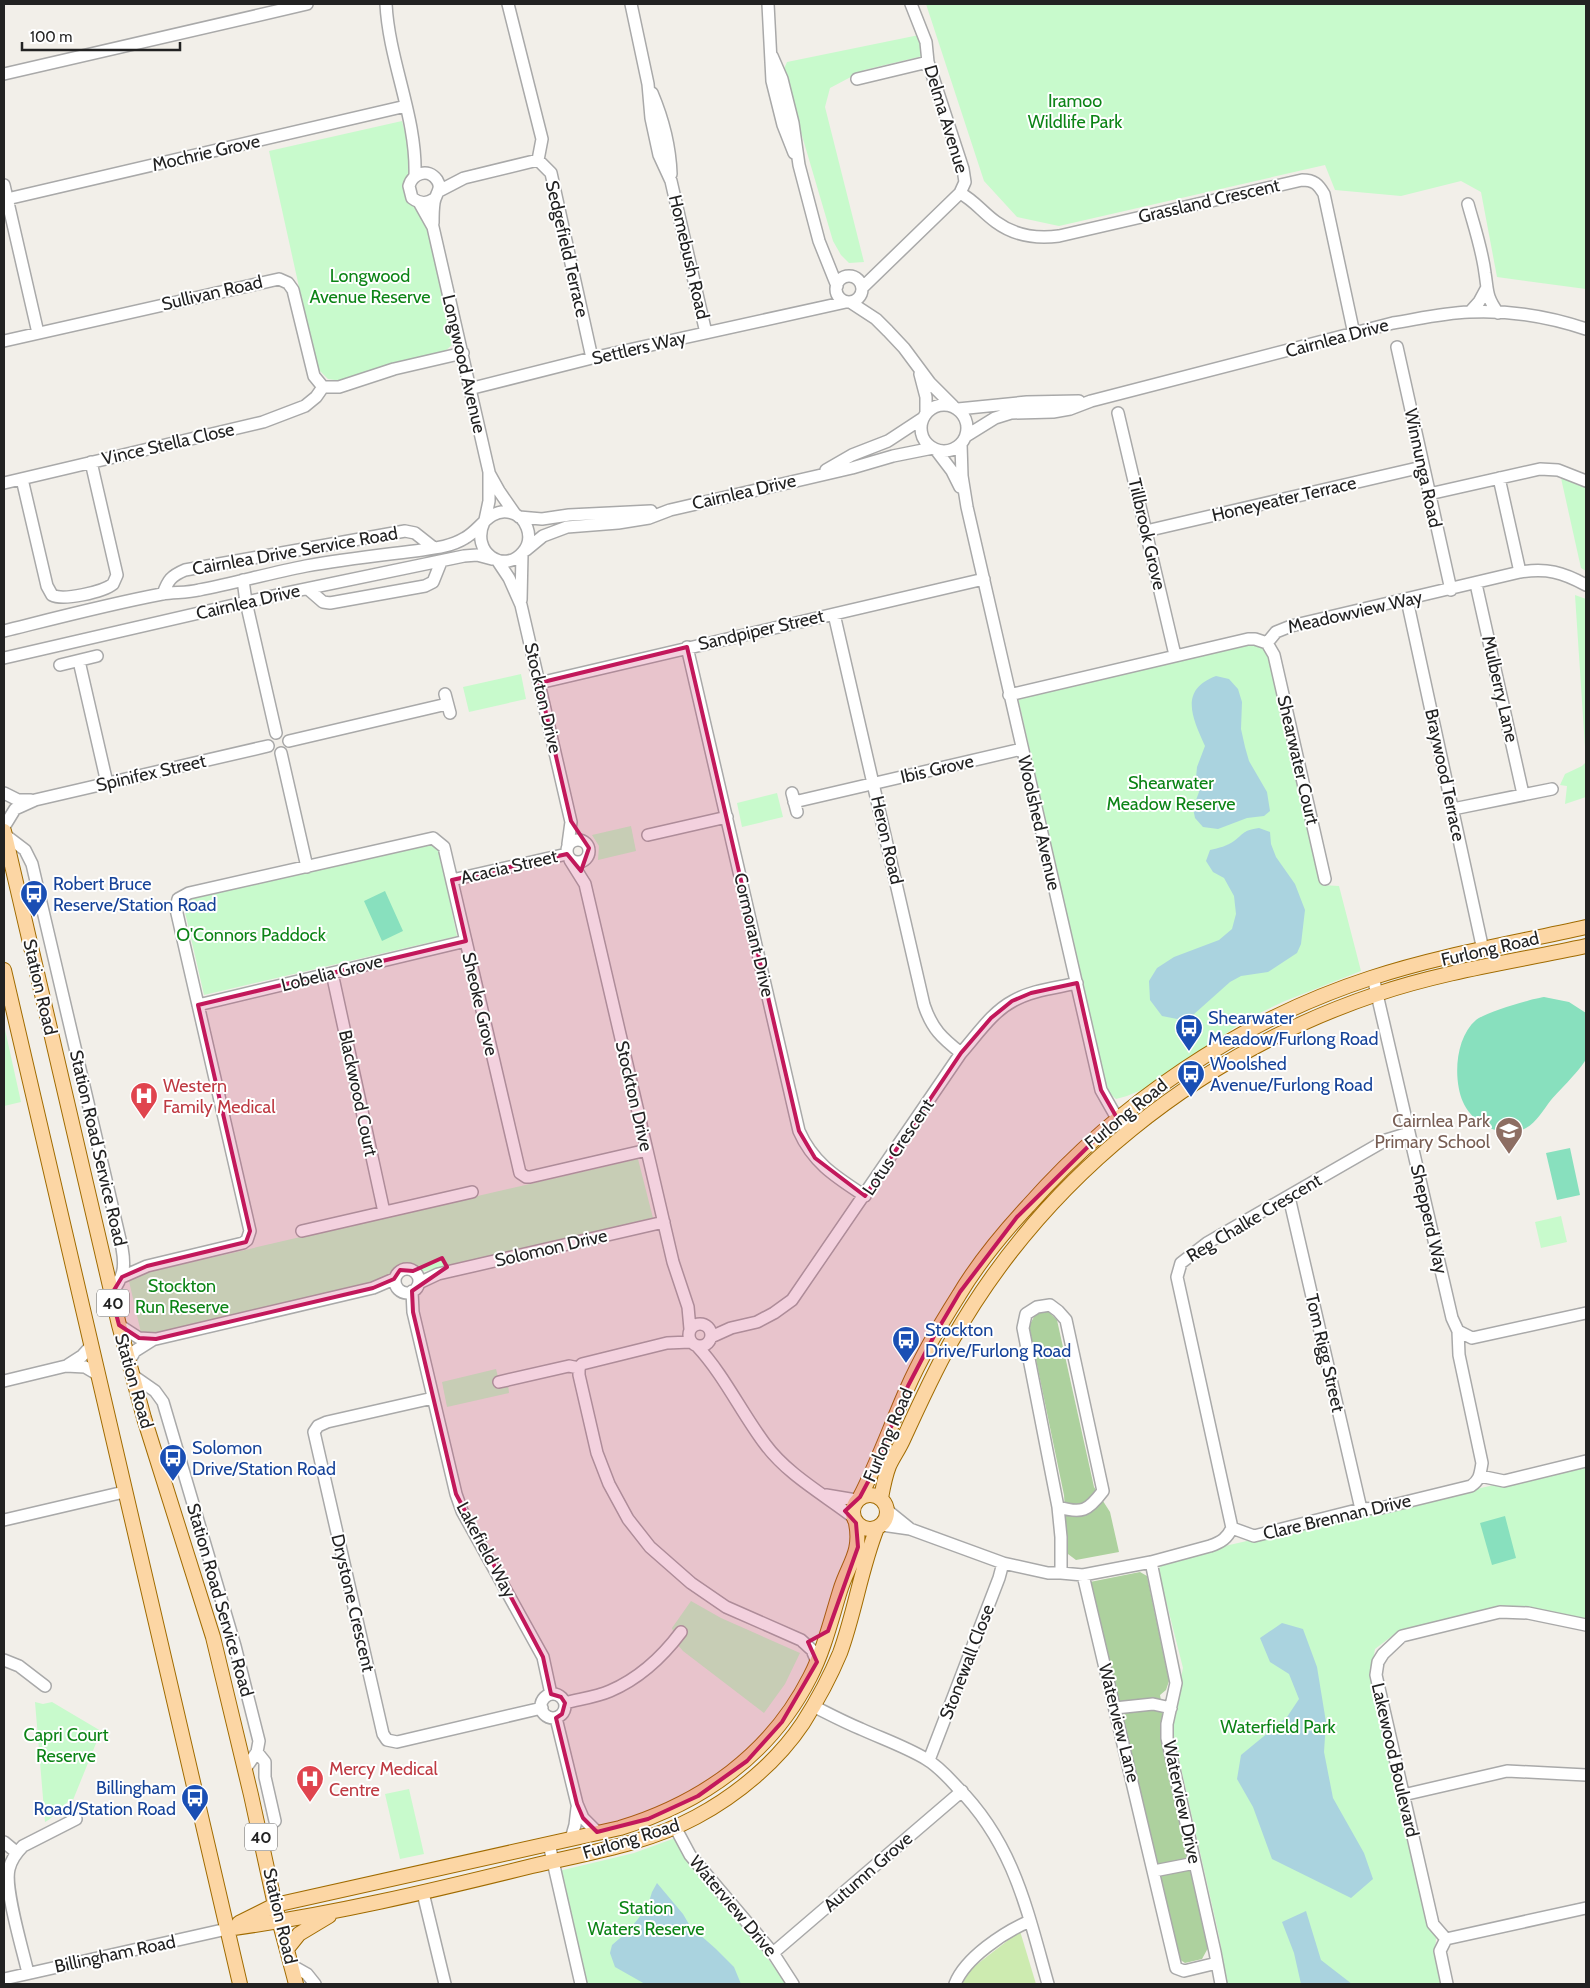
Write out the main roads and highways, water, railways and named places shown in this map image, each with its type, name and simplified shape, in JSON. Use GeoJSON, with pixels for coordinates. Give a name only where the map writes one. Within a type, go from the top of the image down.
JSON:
{"type":"FeatureCollection","features":[{"type":"Feature","properties":{"kind":"main road","name":"Station Road"},"geometry":{"type":"LineString","coordinates":[[4,833],[130,1369],[213,1636],[275,1905],[296,1984]]}},
{"type":"Feature","properties":{"kind":"main road","name":"Furlong Road"},"geometry":{"type":"LineString","coordinates":[[858,1499],[869,1480],[908,1386],[960,1292],[996,1243],[1049,1182],[1117,1118],[1156,1088],[1211,1052],[1264,1022],[1304,1003],[1373,977],[1409,967],[1586,927]]}},
{"type":"Feature","properties":{"kind":"main road","name":"Furlong Road"},"geometry":{"type":"LineString","coordinates":[[881,1498],[889,1466],[936,1369],[960,1326],[984,1290],[1039,1218],[1105,1150],[1128,1131],[1205,1076],[1282,1032],[1378,994],[1426,980],[1586,946]]}},
{"type":"Feature","properties":{"kind":"main road","name":"Station Road"},"geometry":{"type":"LineString","coordinates":[[4,970],[240,1984]]}},
{"type":"Feature","properties":{"kind":"main road"},"geometry":{"type":"LineString","coordinates":[[870,1494],[881,1498],[888,1510],[887,1516],[879,1526],[866,1529],[855,1520],[852,1511],[858,1499],[870,1494]]}},
{"type":"Feature","properties":{"kind":"main road","name":"Furlong Road"},"geometry":{"type":"LineString","coordinates":[[227,1929],[275,1905],[598,1832],[648,1819],[698,1796],[747,1760],[782,1722],[798,1698],[817,1662],[840,1589],[858,1547],[859,1536],[855,1520]]}},
{"type":"Feature","properties":{"kind":"main road","name":"Furlong Road"},"geometry":{"type":"LineString","coordinates":[[227,1929],[280,1922],[343,1910],[628,1843],[675,1827],[717,1804],[762,1769],[790,1738],[813,1706],[839,1654],[879,1526]]}},
{"type":"Feature","properties":{"kind":"main road"},"geometry":{"type":"LineString","coordinates":[[798,1698],[813,1706]]}},
{"type":"Feature","properties":{"kind":"main road"},"geometry":{"type":"LineString","coordinates":[[287,1949],[299,1934],[325,1918],[343,1910]]}},
{"type":"Feature","properties":{"kind":"water"},"geometry":{"type":"Polygon","coordinates":[[[1216,676],[1229,679],[1238,689],[1242,702],[1241,729],[1245,747],[1249,761],[1267,792],[1270,811],[1264,816],[1247,818],[1218,829],[1203,827],[1195,818],[1193,808],[1199,792],[1196,778],[1197,767],[1205,746],[1193,715],[1193,697],[1197,689],[1204,682],[1216,676]]]}},
{"type":"Feature","properties":{"kind":"water"},"geometry":{"type":"Polygon","coordinates":[[[1259,828],[1270,832],[1271,844],[1276,857],[1295,884],[1305,910],[1301,944],[1297,953],[1268,972],[1241,976],[1230,982],[1193,1015],[1177,1019],[1162,1016],[1150,1000],[1149,981],[1157,968],[1174,957],[1219,940],[1232,929],[1236,914],[1234,896],[1224,878],[1213,872],[1206,861],[1210,850],[1229,844],[1247,831],[1259,828]]]}},
{"type":"Feature","properties":{"kind":"water"},"geometry":{"type":"Polygon","coordinates":[[[1282,1623],[1303,1629],[1317,1667],[1326,1722],[1324,1752],[1333,1798],[1364,1853],[1373,1879],[1351,1898],[1272,1859],[1253,1807],[1237,1779],[1241,1755],[1287,1717],[1299,1699],[1289,1674],[1270,1662],[1260,1638],[1282,1623]]]}},
{"type":"Feature","properties":{"kind":"water"},"geometry":{"type":"Polygon","coordinates":[[[657,1883],[683,1914],[690,1926],[734,1967],[741,1984],[645,1984],[615,1967],[610,1953],[612,1945],[638,1919],[648,1905],[657,1883]]]}},
{"type":"Feature","properties":{"kind":"water"},"geometry":{"type":"Polygon","coordinates":[[[1306,1911],[1321,1960],[1352,1984],[1301,1984],[1294,1953],[1282,1922],[1306,1911]]]}},
{"type":"Feature","properties":{"kind":"place","name":"Robert Bruce Reserve/Station Road"},"geometry":{"type":"Point","coordinates":[34,918]}},
{"type":"Feature","properties":{"kind":"place","name":"Shearwater Meadow/Furlong Road"},"geometry":{"type":"Point","coordinates":[1189,1052]}},
{"type":"Feature","properties":{"kind":"place","name":"Woolshed Avenue/Furlong Road"},"geometry":{"type":"Point","coordinates":[1191,1098]}},
{"type":"Feature","properties":{"kind":"place","name":"Western Family Medical"},"geometry":{"type":"Point","coordinates":[144,1120]}},
{"type":"Feature","properties":{"kind":"place","name":"Cairnlea Park Primary School"},"geometry":{"type":"Point","coordinates":[1509,1155]}},
{"type":"Feature","properties":{"kind":"place","name":"Stockton Drive/Furlong Road"},"geometry":{"type":"Point","coordinates":[906,1364]}},
{"type":"Feature","properties":{"kind":"place","name":"Solomon Drive/Station Road"},"geometry":{"type":"Point","coordinates":[173,1482]}},
{"type":"Feature","properties":{"kind":"place","name":"Mercy Medical Centre"},"geometry":{"type":"Point","coordinates":[310,1803]}},
{"type":"Feature","properties":{"kind":"place","name":"Billingham Road/Station Road"},"geometry":{"type":"Point","coordinates":[195,1822]}},
{"type":"Feature","properties":{"kind":"park label","name":"Iramoo Wildlife Park"},"geometry":{"type":"Point","coordinates":[1075,111]}},
{"type":"Feature","properties":{"kind":"park label","name":"Longwood Avenue Reserve"},"geometry":{"type":"Point","coordinates":[370,286]}},
{"type":"Feature","properties":{"kind":"park label","name":"Shearwater Meadow Reserve"},"geometry":{"type":"Point","coordinates":[1171,793]}},
{"type":"Feature","properties":{"kind":"park label","name":"O'Connors Paddock"},"geometry":{"type":"Point","coordinates":[251,935]}},
{"type":"Feature","properties":{"kind":"park label","name":"Stockton Run Reserve"},"geometry":{"type":"Point","coordinates":[182,1296]}},
{"type":"Feature","properties":{"kind":"park label","name":"Waterfield Park"},"geometry":{"type":"Point","coordinates":[1278,1727]}},
{"type":"Feature","properties":{"kind":"park label","name":"Capri Court Reserve"},"geometry":{"type":"Point","coordinates":[66,1745]}},
{"type":"Feature","properties":{"kind":"park label","name":"Station Waters Reserve"},"geometry":{"type":"Point","coordinates":[646,1918]}}]}
